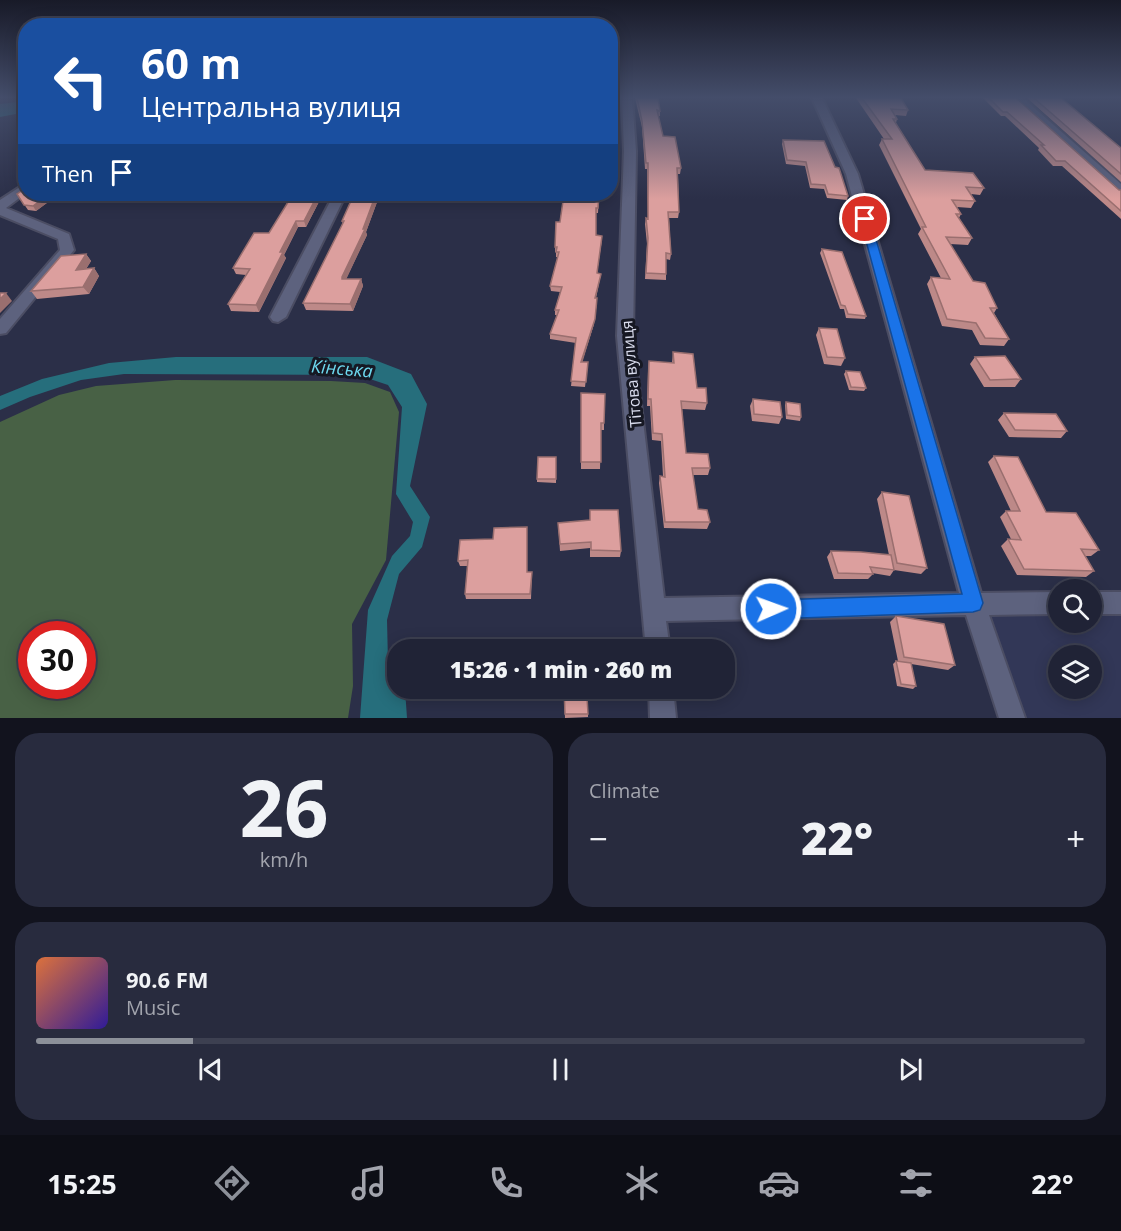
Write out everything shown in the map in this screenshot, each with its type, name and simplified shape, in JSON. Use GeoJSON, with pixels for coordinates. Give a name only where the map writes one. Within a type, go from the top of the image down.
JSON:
{"type":"FeatureCollection","features":[{"type":"Feature","properties":{"kind":"street","name":"Тітова вулиця"},"geometry":{"type":"LineString","coordinates":[[629,132],[625,336],[657,639]]}},
{"type":"Feature","properties":{"kind":"street"},"geometry":{"type":"LineString","coordinates":[[832,132],[852,174],[973,603],[1011,718]]}},
{"type":"Feature","properties":{"kind":"street"},"geometry":{"type":"LineString","coordinates":[[1055,132],[1121,190]]}},
{"type":"Feature","properties":{"kind":"street"},"geometry":{"type":"LineString","coordinates":[[0,206],[18,193]]}},
{"type":"Feature","properties":{"kind":"street"},"geometry":{"type":"LineString","coordinates":[[278,317],[336,201]]}},
{"type":"Feature","properties":{"kind":"street"},"geometry":{"type":"LineString","coordinates":[[0,210],[64,237],[67,250],[0,329]]}},
{"type":"Feature","properties":{"kind":"street"},"geometry":{"type":"LineString","coordinates":[[655,609],[726,610],[1048,603]]}},
{"type":"Feature","properties":{"kind":"street"},"geometry":{"type":"LineString","coordinates":[[1102,603],[1121,603]]}},
{"type":"Feature","properties":{"kind":"street"},"geometry":{"type":"LineString","coordinates":[[662,699],[663,718]]}},
{"type":"Feature","properties":{"kind":"shaded area"},"geometry":{"type":"Polygon","coordinates":[[[175,380],[331,381],[365,383],[390,392],[399,412],[386,560],[352,624],[353,686],[348,718],[0,718],[0,422],[59,395],[96,386],[175,380]]]}},
{"type":"Feature","properties":{"kind":"shaded area"},"geometry":{"type":"Polygon","coordinates":[[[1048,605],[1048,633],[1102,633],[1102,605],[1121,605],[1121,718],[1016,718],[977,606],[1048,605]]]}},
{"type":"Feature","properties":{"kind":"water","name":"Кінська"},"geometry":{"type":"Polygon","coordinates":[[[176,357],[367,357],[411,374],[427,404],[410,486],[430,517],[422,547],[399,574],[387,620],[387,699],[406,699],[407,718],[360,718],[368,610],[392,556],[410,536],[413,522],[396,494],[402,407],[388,385],[358,375],[124,374],[81,380],[0,410],[0,396],[42,379],[109,363],[176,357]]]}},
{"type":"Feature","properties":{"kind":"building"},"geometry":{"type":"Polygon","coordinates":[[[643,132],[662,132],[663,136],[675,137],[681,168],[677,168],[679,212],[668,212],[671,254],[666,253],[666,274],[646,273],[648,163],[646,163],[643,132]]]}},
{"type":"Feature","properties":{"kind":"building"},"geometry":{"type":"Polygon","coordinates":[[[887,132],[901,132],[925,170],[973,173],[984,188],[966,187],[975,201],[952,200],[961,214],[956,214],[972,238],[946,237],[973,281],[985,283],[997,308],[990,308],[1009,339],[985,338],[976,323],[947,319],[931,277],[950,279],[922,227],[926,227],[882,139],[892,139],[887,132]]]}},
{"type":"Feature","properties":{"kind":"building"},"geometry":{"type":"Polygon","coordinates":[[[1029,132],[1054,132],[1121,190],[1121,211],[1065,161],[1056,161],[1041,145],[1044,145],[1029,132]]]}},
{"type":"Feature","properties":{"kind":"building"},"geometry":{"type":"Polygon","coordinates":[[[1072,132],[1101,132],[1121,148],[1121,174],[1072,132]]]}},
{"type":"Feature","properties":{"kind":"building"},"geometry":{"type":"Polygon","coordinates":[[[783,140],[824,141],[835,167],[839,168],[848,196],[828,194],[825,185],[811,184],[806,162],[787,160],[783,140]]]}},
{"type":"Feature","properties":{"kind":"building"},"geometry":{"type":"Polygon","coordinates":[[[21,201],[40,201],[33,206],[24,205],[21,201]]]}},
{"type":"Feature","properties":{"kind":"building"},"geometry":{"type":"Polygon","coordinates":[[[289,201],[314,201],[304,221],[296,221],[256,305],[228,304],[250,269],[233,268],[254,233],[269,233],[289,201]]]}},
{"type":"Feature","properties":{"kind":"building"},"geometry":{"type":"Polygon","coordinates":[[[351,201],[373,201],[363,229],[365,229],[342,277],[342,279],[361,279],[350,304],[303,303],[344,221],[342,221],[351,201]]]}},
{"type":"Feature","properties":{"kind":"building"},"geometry":{"type":"Polygon","coordinates":[[[563,201],[598,201],[598,208],[596,208],[596,235],[602,236],[597,273],[601,274],[595,298],[597,298],[595,319],[581,362],[588,362],[586,382],[571,381],[576,338],[550,334],[559,310],[555,310],[562,287],[550,286],[559,252],[556,252],[557,247],[555,247],[556,222],[560,222],[563,201]]]}},
{"type":"Feature","properties":{"kind":"building"},"geometry":{"type":"Polygon","coordinates":[[[822,249],[842,252],[866,316],[848,314],[845,306],[841,305],[822,249]]]}},
{"type":"Feature","properties":{"kind":"building"},"geometry":{"type":"Polygon","coordinates":[[[86,254],[76,270],[94,268],[83,287],[31,291],[61,256],[86,254]]]}},
{"type":"Feature","properties":{"kind":"building"},"geometry":{"type":"Polygon","coordinates":[[[819,328],[837,329],[845,358],[827,357],[819,328]]]}},
{"type":"Feature","properties":{"kind":"building"},"geometry":{"type":"Polygon","coordinates":[[[673,352],[693,354],[697,388],[706,388],[707,403],[681,401],[686,453],[708,454],[710,468],[692,468],[698,509],[707,510],[710,522],[665,522],[660,476],[665,477],[662,434],[653,433],[651,399],[648,399],[649,361],[674,363],[673,352]]]}},
{"type":"Feature","properties":{"kind":"building"},"geometry":{"type":"Polygon","coordinates":[[[1005,356],[1021,379],[990,380],[975,357],[1005,356]]]}},
{"type":"Feature","properties":{"kind":"building"},"geometry":{"type":"Polygon","coordinates":[[[846,371],[860,372],[866,388],[851,387],[846,371]]]}},
{"type":"Feature","properties":{"kind":"building"},"geometry":{"type":"Polygon","coordinates":[[[581,393],[605,394],[604,423],[601,423],[601,462],[581,462],[581,393]]]}},
{"type":"Feature","properties":{"kind":"building"},"geometry":{"type":"Polygon","coordinates":[[[753,399],[780,402],[782,417],[754,414],[753,399]]]}},
{"type":"Feature","properties":{"kind":"building"},"geometry":{"type":"Polygon","coordinates":[[[786,402],[800,404],[801,417],[787,415],[786,402]]]}},
{"type":"Feature","properties":{"kind":"building"},"geometry":{"type":"Polygon","coordinates":[[[1004,413],[1056,414],[1067,431],[1015,430],[1004,413]]]}},
{"type":"Feature","properties":{"kind":"building"},"geometry":{"type":"Polygon","coordinates":[[[994,456],[1018,457],[1046,512],[1076,513],[1099,550],[1081,549],[1094,571],[1024,569],[1008,539],[1021,540],[1006,511],[1020,511],[994,456]]]}},
{"type":"Feature","properties":{"kind":"building"},"geometry":{"type":"Polygon","coordinates":[[[538,457],[556,457],[556,479],[537,479],[538,457]]]}},
{"type":"Feature","properties":{"kind":"building"},"geometry":{"type":"Polygon","coordinates":[[[882,492],[909,496],[927,568],[897,563],[882,492]]]}},
{"type":"Feature","properties":{"kind":"building"},"geometry":{"type":"Polygon","coordinates":[[[590,510],[618,510],[621,551],[591,550],[591,542],[560,544],[558,523],[590,520],[590,510]]]}},
{"type":"Feature","properties":{"kind":"building"},"geometry":{"type":"Polygon","coordinates":[[[527,527],[527,572],[532,572],[530,594],[465,594],[468,560],[458,561],[460,540],[493,539],[494,528],[527,527]]]}},
{"type":"Feature","properties":{"kind":"building"},"geometry":{"type":"Polygon","coordinates":[[[831,551],[891,555],[894,570],[870,567],[873,574],[838,573],[831,551]]]}},
{"type":"Feature","properties":{"kind":"building"},"geometry":{"type":"Polygon","coordinates":[[[896,616],[944,624],[955,665],[904,657],[896,616]]]}},
{"type":"Feature","properties":{"kind":"building"},"geometry":{"type":"Polygon","coordinates":[[[896,661],[911,663],[916,686],[901,684],[896,661]]]}},
{"type":"Feature","properties":{"kind":"building"},"geometry":{"type":"Polygon","coordinates":[[[564,699],[587,699],[588,714],[565,714],[564,699]]]}},
{"type":"Feature","properties":{"kind":"route"},"geometry":{"type":"LineString","coordinates":[[771,609],[973,603],[865,219]]}}]}
